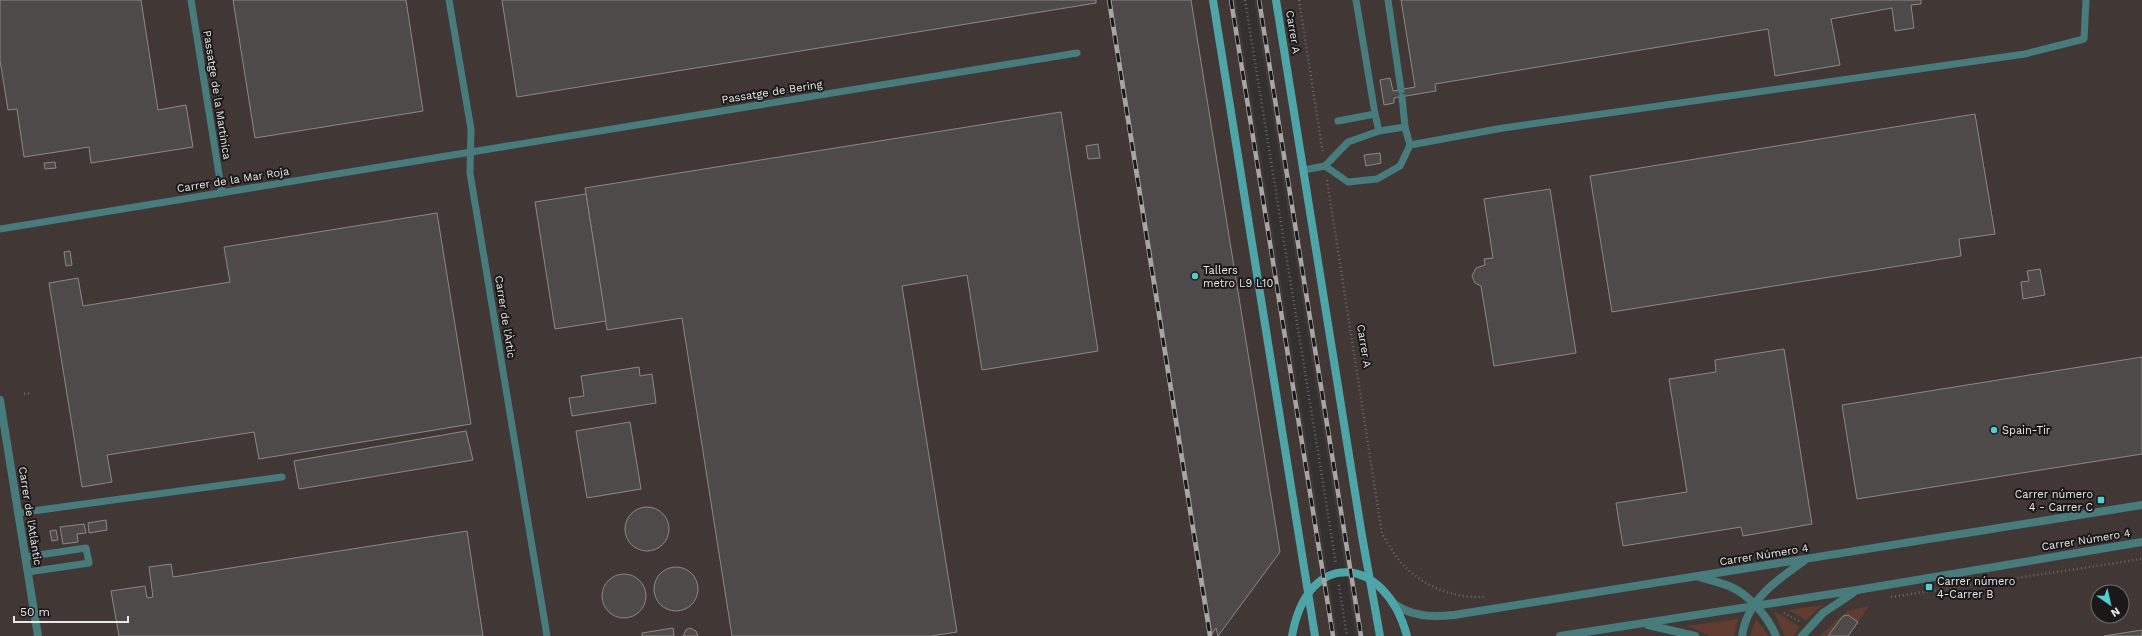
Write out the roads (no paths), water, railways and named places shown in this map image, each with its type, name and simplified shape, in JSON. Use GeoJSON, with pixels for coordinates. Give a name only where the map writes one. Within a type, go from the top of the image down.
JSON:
{"type":"FeatureCollection","features":[{"type":"Feature","properties":{"kind":"main road"},"geometry":{"type":"LineString","coordinates":[[1213,0],[1315,636]]}},
{"type":"Feature","properties":{"kind":"main road","name":"Carrer A"},"geometry":{"type":"LineString","coordinates":[[1276,0],[1380,636]]}},
{"type":"Feature","properties":{"kind":"main road"},"geometry":{"type":"LineString","coordinates":[[1292,636],[1296,617],[1308,593],[1318,581],[1337,572],[1347,571],[1358,573],[1370,580],[1391,602],[1401,619],[1407,636]]}},
{"type":"Feature","properties":{"kind":"street","name":"Carrer de l'Atlàntic"},"geometry":{"type":"LineString","coordinates":[[0,400],[38,636]]}},
{"type":"Feature","properties":{"kind":"street","name":"Carrer Número 4"},"geometry":{"type":"LineString","coordinates":[[1391,602],[1407,613],[1421,616],[1454,615],[2142,506]]}},
{"type":"Feature","properties":{"kind":"street","name":"Carrer Número 4"},"geometry":{"type":"LineString","coordinates":[[1560,636],[1857,590],[2141,543]]}},
{"type":"Feature","properties":{"kind":"street"},"geometry":{"type":"LineString","coordinates":[[1742,636],[1754,605],[1771,585],[1806,560]]}},
{"type":"Feature","properties":{"kind":"street"},"geometry":{"type":"LineString","coordinates":[[1697,576],[1730,586],[1742,593],[1764,616],[1776,636]]}},
{"type":"Feature","properties":{"kind":"street"},"geometry":{"type":"LineString","coordinates":[[1802,636],[1823,613],[1857,590]]}},
{"type":"Feature","properties":{"kind":"street"},"geometry":{"type":"LineString","coordinates":[[1642,624],[1695,636]]}},
{"type":"Feature","properties":{"kind":"lane","name":"Passatge de la Martinica"},"geometry":{"type":"LineString","coordinates":[[191,0],[222,193]]}},
{"type":"Feature","properties":{"kind":"lane","name":"Carrer de l'Àrtic"},"geometry":{"type":"LineString","coordinates":[[449,0],[471,129],[471,181],[547,636]]}},
{"type":"Feature","properties":{"kind":"lane"},"geometry":{"type":"LineString","coordinates":[[1356,0],[1364,59],[1379,131]]}},
{"type":"Feature","properties":{"kind":"lane"},"geometry":{"type":"LineString","coordinates":[[1325,166],[1348,182],[1377,179],[1400,166],[1410,146],[1405,128],[1402,93],[1388,0]]}},
{"type":"Feature","properties":{"kind":"lane"},"geometry":{"type":"LineString","coordinates":[[1410,146],[1502,128],[2025,54],[2084,39],[2086,0]]}},
{"type":"Feature","properties":{"kind":"lane","name":"Passatge de Bering"},"geometry":{"type":"LineString","coordinates":[[470,153],[1077,53]]}},
{"type":"Feature","properties":{"kind":"lane"},"geometry":{"type":"LineString","coordinates":[[1338,121],[1375,114]]}},
{"type":"Feature","properties":{"kind":"lane"},"geometry":{"type":"LineString","coordinates":[[1304,170],[1325,166],[1348,142],[1379,131],[1405,128]]}},
{"type":"Feature","properties":{"kind":"lane","name":"Carrer de la Mar Roja"},"geometry":{"type":"LineString","coordinates":[[0,229],[470,153]]}},
{"type":"Feature","properties":{"kind":"lane"},"geometry":{"type":"LineString","coordinates":[[18,513],[282,478]]}},
{"type":"Feature","properties":{"kind":"lane"},"geometry":{"type":"LineString","coordinates":[[25,557],[86,548],[89,563],[28,572]]}},
{"type":"Feature","properties":{"kind":"railway"},"geometry":{"type":"LineString","coordinates":[[1109,0],[1210,636]]}},
{"type":"Feature","properties":{"kind":"railway"},"geometry":{"type":"LineString","coordinates":[[1231,0],[1333,636]]}},
{"type":"Feature","properties":{"kind":"railway"},"geometry":{"type":"LineString","coordinates":[[1259,0],[1361,636]]}},
{"type":"Feature","properties":{"kind":"place","name":"Tallers metro L9 L10"},"geometry":{"type":"Point","coordinates":[1195,276]}},
{"type":"Feature","properties":{"kind":"place","name":"Spain-Tir"},"geometry":{"type":"Point","coordinates":[1994,430]}},
{"type":"Feature","properties":{"kind":"place","name":"Carrer número 4 - Carrer C"},"geometry":{"type":"Point","coordinates":[2101,500]}},
{"type":"Feature","properties":{"kind":"place","name":"Carrer número 4-Carrer B"},"geometry":{"type":"Point","coordinates":[1929,587]}}]}
